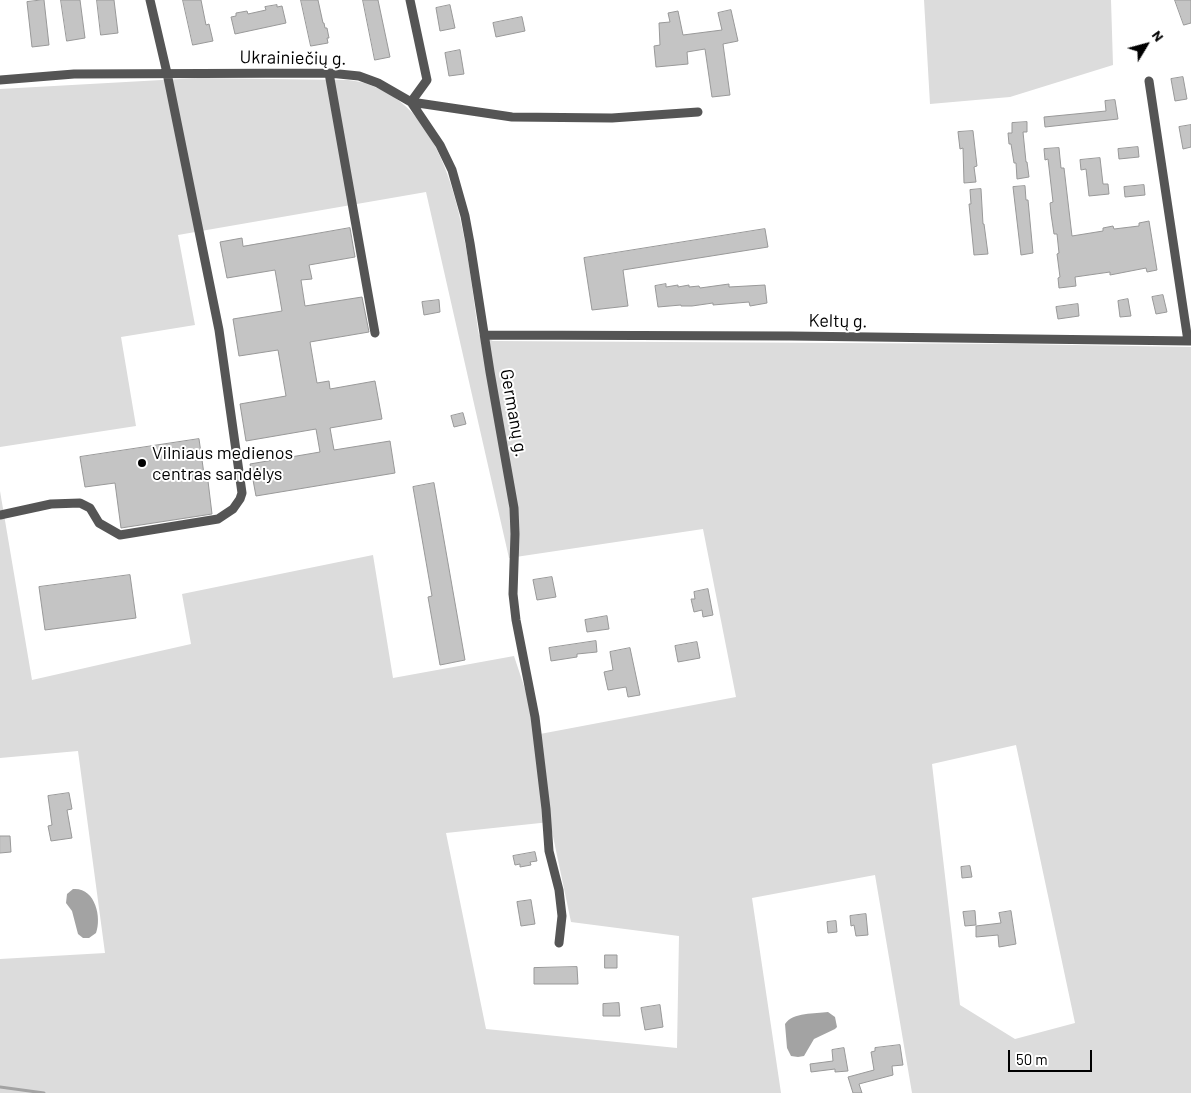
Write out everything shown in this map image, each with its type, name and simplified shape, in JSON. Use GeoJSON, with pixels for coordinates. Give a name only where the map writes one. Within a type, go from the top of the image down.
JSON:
{"type":"FeatureCollection","features":[{"type":"Feature","properties":{"kind":"street"},"geometry":{"type":"LineString","coordinates":[[0,515],[51,504],[80,503],[90,508],[99,523],[120,535],[218,519],[233,508],[242,493],[219,330],[167,73],[150,0]]}},
{"type":"Feature","properties":{"kind":"street"},"geometry":{"type":"LineString","coordinates":[[410,0],[427,80],[411,102]]}},
{"type":"Feature","properties":{"kind":"street"},"geometry":{"type":"LineString","coordinates":[[329,73],[375,333]]}},
{"type":"Feature","properties":{"kind":"street","name":"Ukrainiečių g."},"geometry":{"type":"LineString","coordinates":[[0,80],[74,74],[329,73],[359,76],[378,83],[411,102],[512,117],[612,118],[698,112]]}},
{"type":"Feature","properties":{"kind":"street"},"geometry":{"type":"LineString","coordinates":[[1150,81],[1190,342]]}},
{"type":"Feature","properties":{"kind":"street","name":"Germanų g."},"geometry":{"type":"LineString","coordinates":[[411,102],[440,145],[452,170],[470,243],[514,508],[513,594],[538,742],[549,851],[559,890],[562,916],[559,943]]}},
{"type":"Feature","properties":{"kind":"street","name":"Keltų g."},"geometry":{"type":"LineString","coordinates":[[485,335],[781,336],[1190,342]]}},
{"type":"Feature","properties":{"kind":"shaded area"},"geometry":{"type":"Polygon","coordinates":[[[924,0],[1111,0],[1113,65],[1010,97],[930,104],[924,0]]]}},
{"type":"Feature","properties":{"kind":"shaded area"},"geometry":{"type":"Polygon","coordinates":[[[198,78],[348,80],[370,85],[400,101],[423,126],[440,157],[453,192],[463,230],[479,335],[493,341],[1191,347],[1191,1093],[912,1093],[875,875],[752,898],[781,1093],[0,1093],[0,959],[105,953],[78,751],[0,758],[0,491],[32,680],[191,644],[182,594],[373,555],[393,678],[514,656],[540,734],[736,697],[703,529],[509,558],[426,192],[178,235],[195,325],[121,337],[136,426],[0,447],[0,89],[198,78]],[[1016,745],[932,764],[960,1005],[1015,1039],[1075,1023],[1016,745]],[[550,822],[446,833],[486,1029],[677,1048],[679,936],[571,922],[550,822]]]}},
{"type":"Feature","properties":{"kind":"shaded area"},"geometry":{"type":"Polygon","coordinates":[[[73,889],[87,893],[95,904],[98,926],[96,933],[89,938],[83,938],[78,934],[72,911],[66,903],[67,894],[73,889]]]}},
{"type":"Feature","properties":{"kind":"shaded area"},"geometry":{"type":"Polygon","coordinates":[[[828,1012],[835,1017],[837,1027],[814,1039],[804,1056],[791,1056],[787,1048],[785,1024],[793,1017],[799,1015],[828,1012]]]}},
{"type":"Feature","properties":{"kind":"building"},"geometry":{"type":"Polygon","coordinates":[[[44,0],[49,45],[32,47],[27,2],[44,0]]]}},
{"type":"Feature","properties":{"kind":"building"},"geometry":{"type":"Polygon","coordinates":[[[61,0],[80,0],[85,38],[67,41],[61,0]]]}},
{"type":"Feature","properties":{"kind":"building"},"geometry":{"type":"Polygon","coordinates":[[[97,0],[114,0],[118,33],[101,35],[97,0]]]}},
{"type":"Feature","properties":{"kind":"building"},"geometry":{"type":"Polygon","coordinates":[[[183,0],[201,0],[206,25],[209,24],[213,41],[193,45],[183,0]]]}},
{"type":"Feature","properties":{"kind":"building"},"geometry":{"type":"Polygon","coordinates":[[[301,0],[318,0],[323,23],[325,28],[327,28],[328,43],[311,46],[301,0]]]}},
{"type":"Feature","properties":{"kind":"building"},"geometry":{"type":"Polygon","coordinates":[[[363,0],[378,0],[390,57],[375,60],[363,0]]]}},
{"type":"Feature","properties":{"kind":"building"},"geometry":{"type":"Polygon","coordinates":[[[1175,0],[1191,0],[1191,23],[1184,25],[1175,0]]]}},
{"type":"Feature","properties":{"kind":"building"},"geometry":{"type":"Polygon","coordinates":[[[277,5],[277,7],[282,6],[286,23],[235,34],[231,17],[236,16],[236,13],[247,11],[248,14],[266,10],[265,7],[277,5]]]}},
{"type":"Feature","properties":{"kind":"building"},"geometry":{"type":"Polygon","coordinates":[[[450,5],[455,28],[440,31],[436,8],[450,5]]]}},
{"type":"Feature","properties":{"kind":"building"},"geometry":{"type":"Polygon","coordinates":[[[731,10],[738,41],[723,44],[730,95],[712,97],[705,49],[687,52],[688,64],[656,67],[654,46],[660,45],[659,23],[670,22],[668,13],[678,11],[683,35],[722,30],[718,13],[731,10]]]}},
{"type":"Feature","properties":{"kind":"building"},"geometry":{"type":"Polygon","coordinates":[[[522,17],[525,31],[496,37],[493,23],[522,17]]]}},
{"type":"Feature","properties":{"kind":"building"},"geometry":{"type":"Polygon","coordinates":[[[460,50],[464,74],[449,76],[445,53],[460,50]]]}},
{"type":"Feature","properties":{"kind":"building"},"geometry":{"type":"Polygon","coordinates":[[[1183,77],[1187,99],[1175,101],[1171,79],[1183,77]]]}},
{"type":"Feature","properties":{"kind":"building"},"geometry":{"type":"Polygon","coordinates":[[[1115,100],[1118,119],[1045,127],[1044,117],[1106,111],[1105,101],[1115,100]]]}},
{"type":"Feature","properties":{"kind":"building"},"geometry":{"type":"Polygon","coordinates":[[[1027,122],[1027,132],[1023,132],[1029,177],[1017,179],[1016,163],[1014,163],[1008,133],[1012,133],[1012,123],[1027,122]]]}},
{"type":"Feature","properties":{"kind":"building"},"geometry":{"type":"Polygon","coordinates":[[[1191,125],[1191,147],[1183,149],[1179,127],[1191,125]]]}},
{"type":"Feature","properties":{"kind":"building"},"geometry":{"type":"Polygon","coordinates":[[[973,131],[977,166],[974,167],[976,182],[964,183],[963,148],[960,149],[958,132],[973,131]]]}},
{"type":"Feature","properties":{"kind":"building"},"geometry":{"type":"Polygon","coordinates":[[[1138,147],[1139,157],[1119,159],[1118,149],[1138,147]]]}},
{"type":"Feature","properties":{"kind":"building"},"geometry":{"type":"Polygon","coordinates":[[[1059,148],[1061,168],[1064,168],[1072,236],[1103,231],[1103,228],[1113,226],[1114,229],[1139,226],[1139,223],[1149,221],[1157,270],[1147,272],[1146,268],[1110,275],[1110,272],[1075,277],[1076,286],[1059,288],[1057,234],[1054,234],[1050,203],[1053,202],[1048,159],[1045,160],[1044,149],[1059,148]]]}},
{"type":"Feature","properties":{"kind":"building"},"geometry":{"type":"Polygon","coordinates":[[[1100,158],[1103,184],[1108,184],[1109,194],[1089,196],[1086,169],[1081,170],[1080,160],[1100,158]]]}},
{"type":"Feature","properties":{"kind":"building"},"geometry":{"type":"Polygon","coordinates":[[[1144,185],[1145,195],[1125,197],[1124,187],[1144,185]]]}},
{"type":"Feature","properties":{"kind":"building"},"geometry":{"type":"Polygon","coordinates":[[[1025,186],[1033,253],[1021,255],[1013,187],[1025,186]]]}},
{"type":"Feature","properties":{"kind":"building"},"geometry":{"type":"Polygon","coordinates":[[[981,189],[983,224],[988,254],[974,255],[969,204],[971,204],[970,190],[981,189]]]}},
{"type":"Feature","properties":{"kind":"building"},"geometry":{"type":"Polygon","coordinates":[[[350,228],[355,257],[309,265],[312,279],[301,280],[305,306],[362,297],[369,332],[310,342],[317,383],[329,381],[330,389],[375,381],[382,419],[330,428],[334,450],[390,441],[395,473],[256,496],[250,464],[320,452],[316,429],[246,441],[240,404],[286,396],[278,350],[239,356],[233,319],[282,311],[275,270],[227,278],[220,242],[242,238],[243,246],[350,228]]]}},
{"type":"Feature","properties":{"kind":"building"},"geometry":{"type":"Polygon","coordinates":[[[765,229],[768,247],[623,270],[628,306],[592,310],[584,258],[765,229]]]}},
{"type":"Feature","properties":{"kind":"building"},"geometry":{"type":"Polygon","coordinates":[[[666,284],[666,287],[689,285],[689,287],[699,286],[700,288],[729,284],[729,287],[765,285],[767,303],[750,306],[749,302],[658,307],[655,286],[666,284]]]}},
{"type":"Feature","properties":{"kind":"building"},"geometry":{"type":"Polygon","coordinates":[[[1163,295],[1167,312],[1156,314],[1152,297],[1163,295]]]}},
{"type":"Feature","properties":{"kind":"building"},"geometry":{"type":"Polygon","coordinates":[[[1128,299],[1131,316],[1120,317],[1118,301],[1128,299]]]}},
{"type":"Feature","properties":{"kind":"building"},"geometry":{"type":"Polygon","coordinates":[[[439,300],[440,312],[424,315],[422,302],[439,300]]]}},
{"type":"Feature","properties":{"kind":"building"},"geometry":{"type":"Polygon","coordinates":[[[1078,304],[1079,316],[1058,319],[1056,307],[1078,304]]]}},
{"type":"Feature","properties":{"kind":"building"},"geometry":{"type":"Polygon","coordinates":[[[463,413],[466,424],[454,427],[451,416],[463,413]]]}},
{"type":"Feature","properties":{"kind":"building"},"geometry":{"type":"Polygon","coordinates":[[[199,439],[205,481],[208,481],[212,514],[121,528],[115,483],[85,487],[80,457],[199,439]]]}},
{"type":"Feature","properties":{"kind":"building"},"geometry":{"type":"Polygon","coordinates":[[[434,483],[465,660],[440,665],[428,597],[432,596],[413,487],[434,483]]]}},
{"type":"Feature","properties":{"kind":"building"},"geometry":{"type":"Polygon","coordinates":[[[130,575],[136,618],[45,630],[39,587],[130,575]]]}},
{"type":"Feature","properties":{"kind":"building"},"geometry":{"type":"Polygon","coordinates":[[[552,577],[556,597],[537,600],[533,580],[552,577]]]}},
{"type":"Feature","properties":{"kind":"building"},"geometry":{"type":"Polygon","coordinates":[[[708,589],[713,615],[703,617],[702,610],[694,612],[691,599],[695,599],[694,592],[708,589]]]}},
{"type":"Feature","properties":{"kind":"building"},"geometry":{"type":"Polygon","coordinates":[[[607,616],[609,629],[587,632],[585,620],[607,616]]]}},
{"type":"Feature","properties":{"kind":"building"},"geometry":{"type":"Polygon","coordinates":[[[596,641],[597,652],[577,654],[577,657],[551,661],[549,648],[596,641]]]}},
{"type":"Feature","properties":{"kind":"building"},"geometry":{"type":"Polygon","coordinates":[[[697,642],[700,658],[678,662],[675,646],[697,642]]]}},
{"type":"Feature","properties":{"kind":"building"},"geometry":{"type":"Polygon","coordinates":[[[630,648],[640,695],[628,697],[626,687],[608,690],[604,672],[613,670],[610,652],[630,648]]]}},
{"type":"Feature","properties":{"kind":"building"},"geometry":{"type":"Polygon","coordinates":[[[69,793],[72,809],[67,810],[72,838],[51,841],[48,826],[52,825],[48,796],[69,793]]]}},
{"type":"Feature","properties":{"kind":"building"},"geometry":{"type":"Polygon","coordinates":[[[0,836],[10,836],[11,852],[0,853],[0,836]]]}},
{"type":"Feature","properties":{"kind":"building"},"geometry":{"type":"Polygon","coordinates":[[[535,852],[537,861],[530,862],[531,865],[520,867],[520,864],[515,865],[513,856],[535,852]]]}},
{"type":"Feature","properties":{"kind":"building"},"geometry":{"type":"Polygon","coordinates":[[[970,866],[972,877],[962,878],[961,867],[970,866]]]}},
{"type":"Feature","properties":{"kind":"building"},"geometry":{"type":"Polygon","coordinates":[[[531,900],[535,924],[521,926],[517,902],[531,900]]]}},
{"type":"Feature","properties":{"kind":"building"},"geometry":{"type":"Polygon","coordinates":[[[975,911],[976,925],[965,926],[963,912],[975,911]]]}},
{"type":"Feature","properties":{"kind":"building"},"geometry":{"type":"Polygon","coordinates":[[[1011,911],[1016,944],[999,947],[998,935],[976,937],[976,926],[1001,923],[999,913],[1011,911]]]}},
{"type":"Feature","properties":{"kind":"building"},"geometry":{"type":"Polygon","coordinates":[[[866,914],[868,935],[856,936],[854,925],[851,926],[850,916],[866,914]]]}},
{"type":"Feature","properties":{"kind":"building"},"geometry":{"type":"Polygon","coordinates":[[[836,921],[837,932],[828,933],[827,922],[836,921]]]}},
{"type":"Feature","properties":{"kind":"building"},"geometry":{"type":"Polygon","coordinates":[[[605,955],[617,955],[617,968],[605,968],[605,955]]]}},
{"type":"Feature","properties":{"kind":"building"},"geometry":{"type":"Polygon","coordinates":[[[577,967],[578,984],[534,984],[534,968],[577,967]]]}},
{"type":"Feature","properties":{"kind":"building"},"geometry":{"type":"Polygon","coordinates":[[[619,1003],[620,1016],[603,1016],[603,1004],[619,1003]]]}},
{"type":"Feature","properties":{"kind":"building"},"geometry":{"type":"Polygon","coordinates":[[[660,1005],[663,1027],[645,1030],[641,1008],[660,1005]]]}},
{"type":"Feature","properties":{"kind":"building"},"geometry":{"type":"Polygon","coordinates":[[[900,1045],[903,1065],[892,1066],[893,1075],[859,1084],[862,1093],[853,1093],[848,1077],[874,1070],[871,1052],[875,1051],[875,1048],[900,1045]]]}},
{"type":"Feature","properties":{"kind":"building"},"geometry":{"type":"Polygon","coordinates":[[[844,1048],[848,1071],[835,1072],[835,1069],[811,1072],[810,1064],[833,1061],[832,1050],[844,1048]]]}},
{"type":"Feature","properties":{"kind":"waterway"},"geometry":{"type":"LineString","coordinates":[[0,1087],[44,1093]]}},
{"type":"Feature","properties":{"kind":"place","name":"Vilniaus medienos centras sandėlys"},"geometry":{"type":"Point","coordinates":[142,463]}}]}
